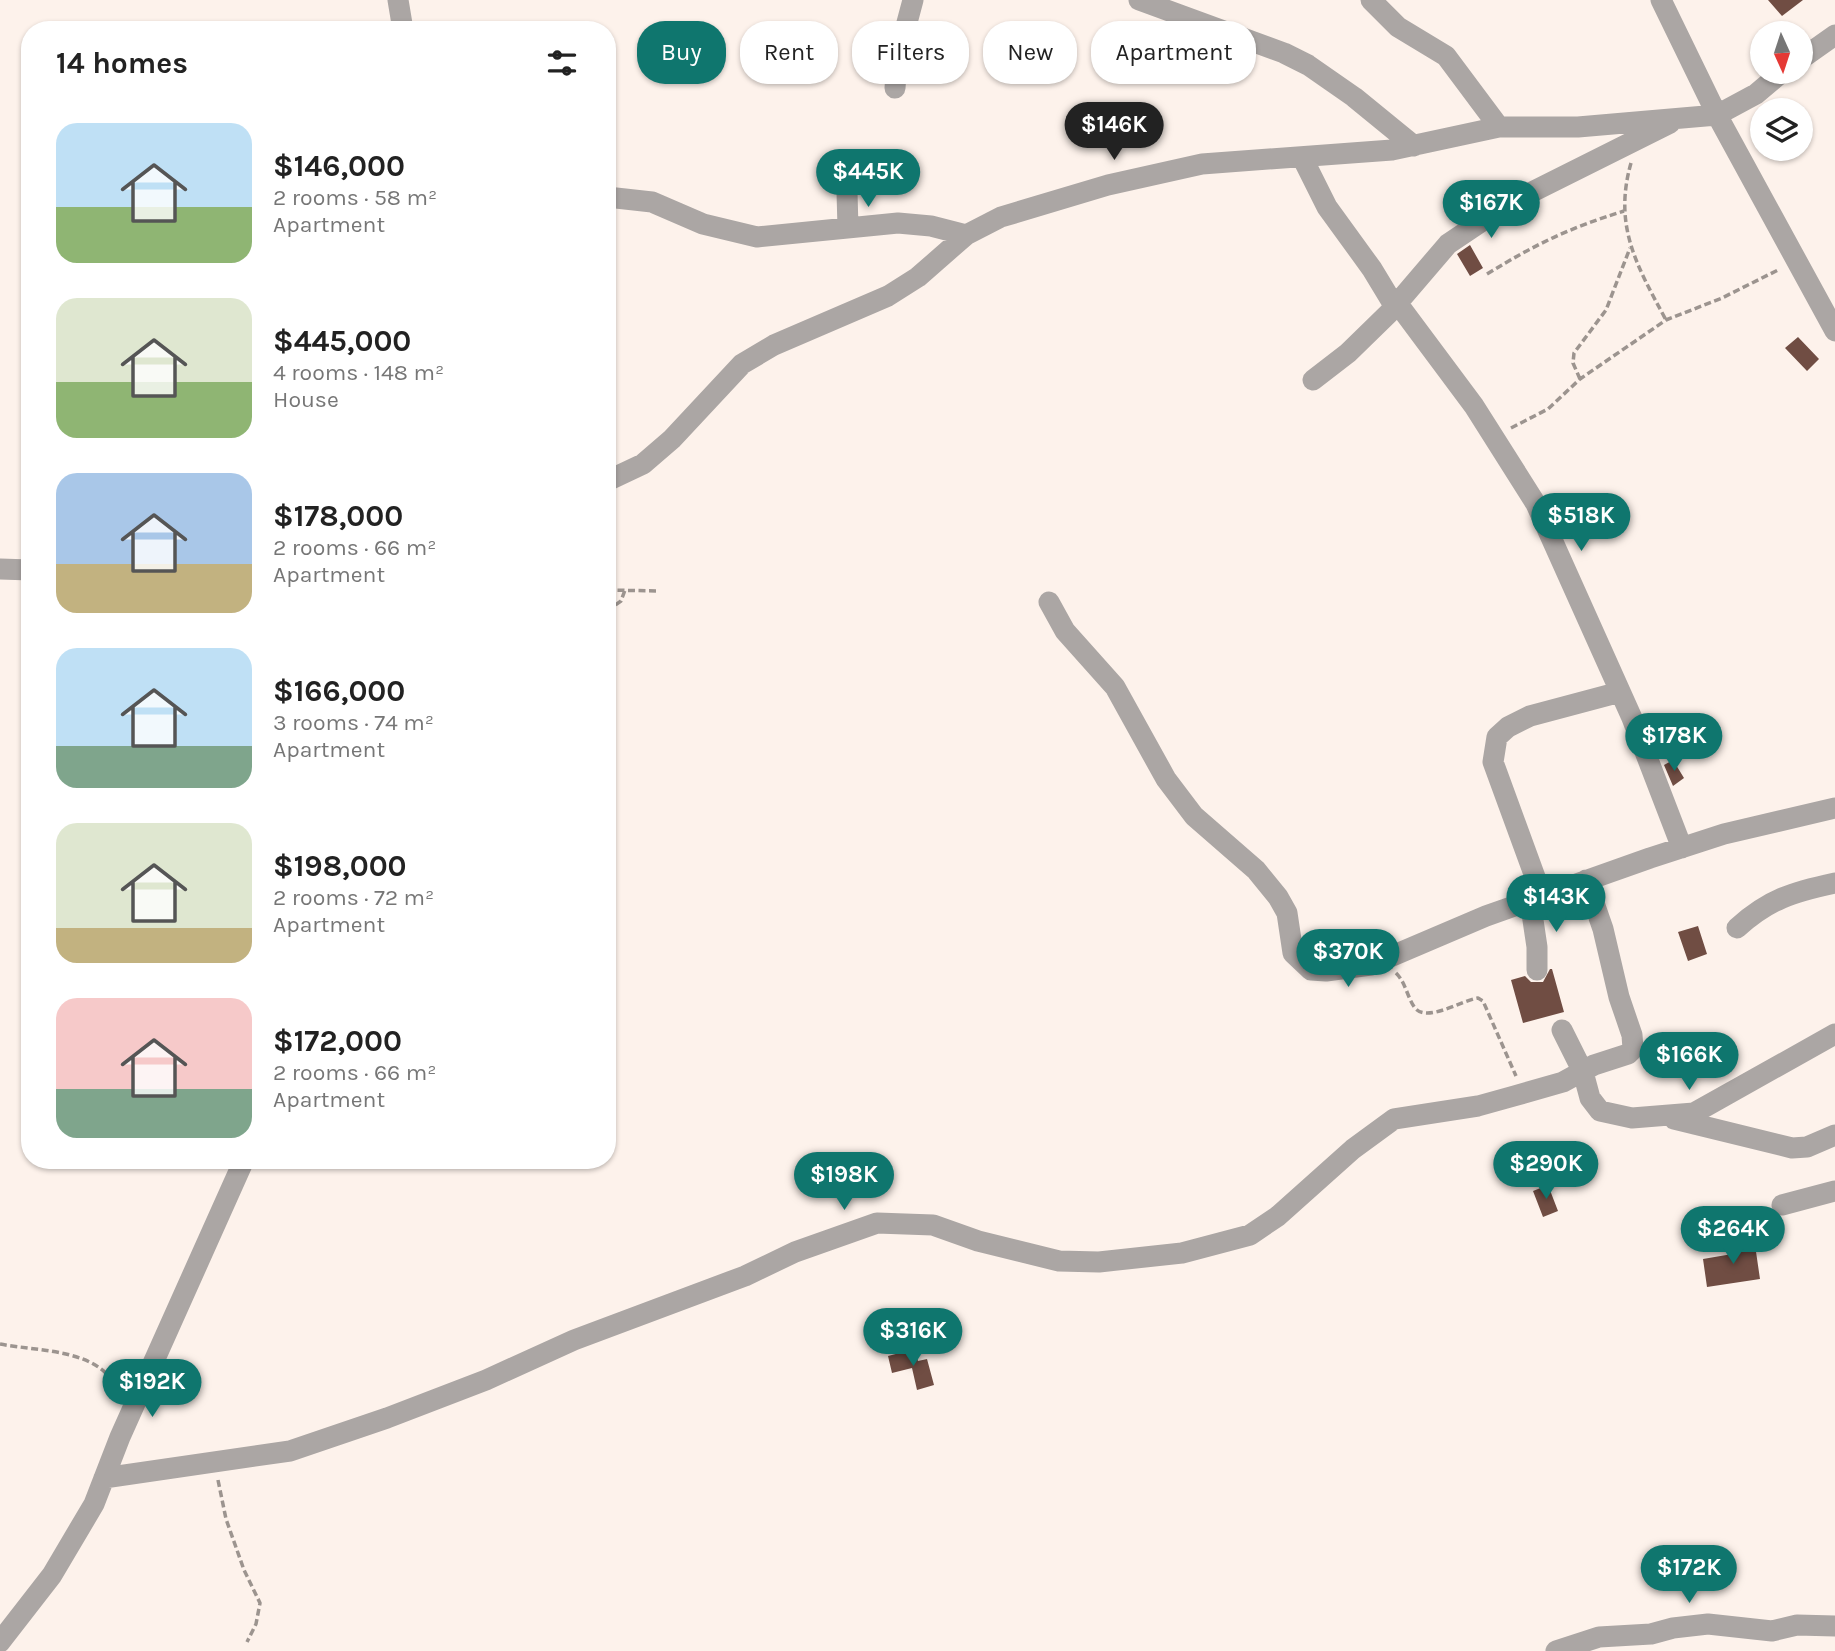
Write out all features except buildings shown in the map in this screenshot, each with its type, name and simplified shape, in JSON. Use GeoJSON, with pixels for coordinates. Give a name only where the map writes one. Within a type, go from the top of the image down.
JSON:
{"type":"FeatureCollection","features":[{"type":"Feature","properties":{"kind":"street"},"geometry":{"type":"LineString","coordinates":[[398,0],[402,21]]}},
{"type":"Feature","properties":{"kind":"street"},"geometry":{"type":"LineString","coordinates":[[895,88],[897,60],[913,0]]}},
{"type":"Feature","properties":{"kind":"street"},"geometry":{"type":"LineString","coordinates":[[1139,0],[1284,53],[1308,65],[1354,97],[1414,146]]}},
{"type":"Feature","properties":{"kind":"street"},"geometry":{"type":"LineString","coordinates":[[1371,0],[1398,27],[1446,56],[1499,127]]}},
{"type":"Feature","properties":{"kind":"street"},"geometry":{"type":"LineString","coordinates":[[1661,0],[1717,115],[1835,331]]}},
{"type":"Feature","properties":{"kind":"street"},"geometry":{"type":"LineString","coordinates":[[1813,51],[1835,35]]}},
{"type":"Feature","properties":{"kind":"street"},"geometry":{"type":"LineString","coordinates":[[616,477],[643,464],[672,439],[742,364],[774,345],[888,296],[918,277],[966,235],[1001,217],[1154,174],[1202,164],[1414,146],[1499,127],[1578,127],[1717,115],[1756,94],[1768,84]]}},
{"type":"Feature","properties":{"kind":"street"},"geometry":{"type":"LineString","coordinates":[[1313,380],[1348,353],[1396,306],[1448,244],[1506,205],[1685,116]]}},
{"type":"Feature","properties":{"kind":"street"},"geometry":{"type":"LineString","coordinates":[[1302,157],[1327,207],[1396,306],[1474,406],[1536,504],[1620,692],[1682,848]]}},
{"type":"Feature","properties":{"kind":"street"},"geometry":{"type":"LineString","coordinates":[[847,192],[848,228]]}},
{"type":"Feature","properties":{"kind":"street"},"geometry":{"type":"LineString","coordinates":[[616,198],[652,202],[703,224],[757,237],[898,223],[931,226],[966,235]]}},
{"type":"Feature","properties":{"kind":"street"},"geometry":{"type":"LineString","coordinates":[[0,569],[21,570]]}},
{"type":"Feature","properties":{"kind":"street"},"geometry":{"type":"LineString","coordinates":[[1049,603],[1065,631],[1115,687],[1166,779],[1194,816],[1256,870],[1278,897],[1287,913],[1293,953],[1311,970],[1325,971],[1374,963],[1586,880],[1724,834],[1835,808]]}},
{"type":"Feature","properties":{"kind":"street"},"geometry":{"type":"LineString","coordinates":[[1536,970],[1536,898],[1493,762],[1497,737],[1508,727],[1530,716],[1620,692]]}},
{"type":"Feature","properties":{"kind":"street"},"geometry":{"type":"LineString","coordinates":[[104,1478],[290,1451],[387,1419],[486,1380],[574,1340],[745,1276],[794,1252],[877,1223],[933,1225],[978,1241],[1059,1261],[1099,1262],[1182,1253],[1250,1235],[1278,1216],[1353,1149],[1394,1119],[1478,1106],[1534,1090],[1628,1054],[1634,1044],[1615,985],[1603,929],[1586,880]]}},
{"type":"Feature","properties":{"kind":"street"},"geometry":{"type":"LineString","coordinates":[[1737,928],[1755,911],[1777,898],[1835,883]]}},
{"type":"Feature","properties":{"kind":"street"},"geometry":{"type":"LineString","coordinates":[[1562,1030],[1583,1072],[1590,1098],[1600,1111],[1632,1118],[1694,1113],[1835,1034]]}},
{"type":"Feature","properties":{"kind":"street"},"geometry":{"type":"LineString","coordinates":[[1662,1116],[1792,1148],[1807,1147],[1835,1135]]}},
{"type":"Feature","properties":{"kind":"street"},"geometry":{"type":"LineString","coordinates":[[0,1642],[52,1575],[94,1504],[127,1422],[240,1169]]}},
{"type":"Feature","properties":{"kind":"street"},"geometry":{"type":"LineString","coordinates":[[1782,1205],[1835,1191]]}},
{"type":"Feature","properties":{"kind":"street"},"geometry":{"type":"LineString","coordinates":[[1556,1651],[1599,1637],[1651,1634],[1673,1628],[1708,1624],[1772,1631],[1797,1625],[1835,1626]]}},
{"type":"Feature","properties":{"kind":"path"},"geometry":{"type":"LineString","coordinates":[[1638,140],[1624,191],[1630,247],[1666,320]]}},
{"type":"Feature","properties":{"kind":"path"},"geometry":{"type":"LineString","coordinates":[[1487,274],[1537,243],[1625,211]]}},
{"type":"Feature","properties":{"kind":"path"},"geometry":{"type":"LineString","coordinates":[[1580,379],[1573,363],[1574,352],[1606,310],[1630,247]]}},
{"type":"Feature","properties":{"kind":"path"},"geometry":{"type":"LineString","coordinates":[[1494,438],[1548,409],[1580,379],[1666,320],[1722,298],[1798,261]]}},
{"type":"Feature","properties":{"kind":"path"},"geometry":{"type":"LineString","coordinates":[[616,590],[658,591]]}},
{"type":"Feature","properties":{"kind":"path"},"geometry":{"type":"LineString","coordinates":[[616,605],[621,601],[625,590]]}},
{"type":"Feature","properties":{"kind":"path"},"geometry":{"type":"LineString","coordinates":[[1374,963],[1397,974],[1416,1010],[1422,1013],[1442,1011],[1467,999],[1478,998],[1483,1002],[1517,1077],[1534,1090]]}},
{"type":"Feature","properties":{"kind":"path"},"geometry":{"type":"LineString","coordinates":[[0,1344],[78,1357],[97,1365],[109,1374],[118,1390],[127,1422]]}},
{"type":"Feature","properties":{"kind":"path"},"geometry":{"type":"LineString","coordinates":[[213,1463],[226,1519],[244,1570],[260,1603],[256,1624],[247,1642]]}}]}
